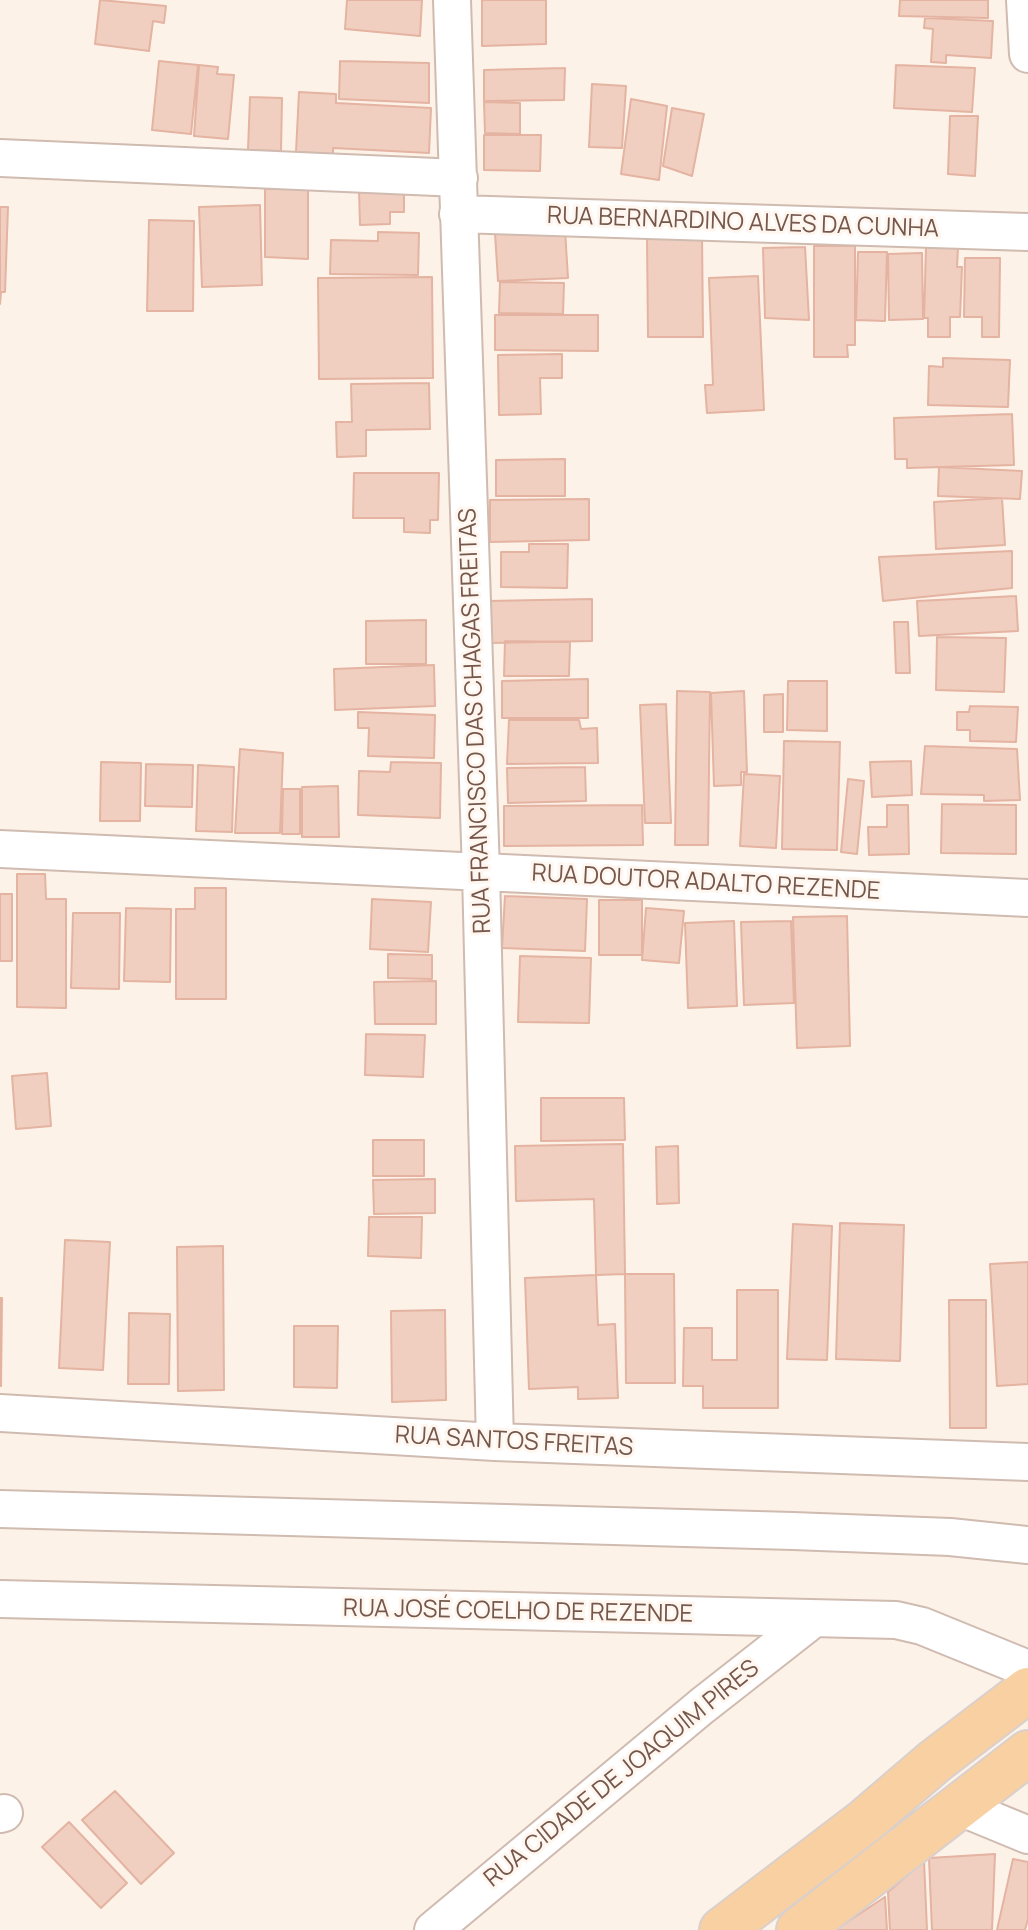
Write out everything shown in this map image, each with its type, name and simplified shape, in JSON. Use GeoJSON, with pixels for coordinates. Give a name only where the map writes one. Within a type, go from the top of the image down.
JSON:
{"type":"FeatureCollection","features":[{"type":"Feature","properties":{"kind":"main road"},"geometry":{"type":"LineString","coordinates":[[722,1930],[865,1821],[935,1761],[1028,1690]]}},
{"type":"Feature","properties":{"kind":"main road"},"geometry":{"type":"LineString","coordinates":[[799,1930],[1028,1753]]}},
{"type":"Feature","properties":{"kind":"street","name":"RUA FRANCISCO DAS CHAGAS FREITAS"},"geometry":{"type":"LineString","coordinates":[[452,0],[481,872],[495,1442]]}},
{"type":"Feature","properties":{"kind":"street"},"geometry":{"type":"LineString","coordinates":[[1025,0],[1028,54]]}},
{"type":"Feature","properties":{"kind":"street"},"geometry":{"type":"LineString","coordinates":[[0,158],[459,178]]}},
{"type":"Feature","properties":{"kind":"street","name":"RUA BERNARDINO ALVES DA CUNHA"},"geometry":{"type":"LineString","coordinates":[[458,214],[1028,232]]}},
{"type":"Feature","properties":{"kind":"street","name":"RUA DOUTOR ADALTO REZENDE"},"geometry":{"type":"LineString","coordinates":[[0,849],[1028,898]]}},
{"type":"Feature","properties":{"kind":"street","name":"RUA SANTOS FREITAS"},"geometry":{"type":"LineString","coordinates":[[0,1413],[495,1442],[1028,1462]]}},
{"type":"Feature","properties":{"kind":"street"},"geometry":{"type":"LineString","coordinates":[[0,1509],[793,1531],[950,1537],[1028,1545]]}},
{"type":"Feature","properties":{"kind":"street","name":"RUA JOSÉ COELHO DE REZENDE"},"geometry":{"type":"LineString","coordinates":[[0,1599],[896,1620],[922,1626],[1028,1669]]}},
{"type":"Feature","properties":{"kind":"street","name":"RUA CIDADE DE JOAQUIM PIRES"},"geometry":{"type":"LineString","coordinates":[[433,1930],[702,1706],[813,1619]]}},
{"type":"Feature","properties":{"kind":"street"},"geometry":{"type":"LineString","coordinates":[[960,1807],[1028,1835]]}},
{"type":"Feature","properties":{"kind":"building"},"geometry":{"type":"Polygon","coordinates":[[[100,0],[166,6],[164,23],[153,21],[149,51],[95,44],[100,0]]]}},
{"type":"Feature","properties":{"kind":"building"},"geometry":{"type":"Polygon","coordinates":[[[347,0],[422,0],[420,36],[345,29],[347,0]]]}},
{"type":"Feature","properties":{"kind":"building"},"geometry":{"type":"Polygon","coordinates":[[[482,0],[546,0],[546,44],[482,46],[482,0]]]}},
{"type":"Feature","properties":{"kind":"building"},"geometry":{"type":"Polygon","coordinates":[[[900,0],[988,0],[988,18],[899,16],[900,0]]]}},
{"type":"Feature","properties":{"kind":"building"},"geometry":{"type":"Polygon","coordinates":[[[925,18],[993,21],[991,58],[946,55],[946,63],[931,62],[933,29],[924,28],[925,18]]]}},
{"type":"Feature","properties":{"kind":"building"},"geometry":{"type":"Polygon","coordinates":[[[159,61],[198,65],[191,134],[152,130],[159,61]]]}},
{"type":"Feature","properties":{"kind":"building"},"geometry":{"type":"Polygon","coordinates":[[[340,61],[429,63],[429,103],[339,99],[340,61]]]}},
{"type":"Feature","properties":{"kind":"building"},"geometry":{"type":"Polygon","coordinates":[[[199,65],[218,67],[217,74],[234,75],[228,139],[194,136],[199,65]]]}},
{"type":"Feature","properties":{"kind":"building"},"geometry":{"type":"Polygon","coordinates":[[[896,65],[975,68],[972,112],[894,108],[896,65]]]}},
{"type":"Feature","properties":{"kind":"building"},"geometry":{"type":"Polygon","coordinates":[[[565,68],[564,100],[484,101],[484,70],[565,68]]]}},
{"type":"Feature","properties":{"kind":"building"},"geometry":{"type":"Polygon","coordinates":[[[592,84],[626,86],[622,148],[589,147],[592,84]]]}},
{"type":"Feature","properties":{"kind":"building"},"geometry":{"type":"Polygon","coordinates":[[[299,92],[336,94],[336,103],[431,108],[429,153],[333,148],[333,154],[296,152],[299,92]]]}},
{"type":"Feature","properties":{"kind":"building"},"geometry":{"type":"Polygon","coordinates":[[[250,97],[282,98],[281,151],[248,150],[250,97]]]}},
{"type":"Feature","properties":{"kind":"building"},"geometry":{"type":"Polygon","coordinates":[[[631,99],[667,106],[659,180],[621,174],[631,99]]]}},
{"type":"Feature","properties":{"kind":"building"},"geometry":{"type":"Polygon","coordinates":[[[484,102],[520,103],[520,134],[485,133],[484,102]]]}},
{"type":"Feature","properties":{"kind":"building"},"geometry":{"type":"Polygon","coordinates":[[[672,108],[704,114],[692,176],[663,166],[672,108]]]}},
{"type":"Feature","properties":{"kind":"building"},"geometry":{"type":"Polygon","coordinates":[[[950,116],[978,116],[975,176],[948,174],[950,116]]]}},
{"type":"Feature","properties":{"kind":"building"},"geometry":{"type":"Polygon","coordinates":[[[484,135],[541,135],[540,171],[484,170],[484,135]]]}},
{"type":"Feature","properties":{"kind":"building"},"geometry":{"type":"Polygon","coordinates":[[[265,189],[308,189],[308,259],[265,257],[265,189]]]}},
{"type":"Feature","properties":{"kind":"building"},"geometry":{"type":"Polygon","coordinates":[[[404,189],[404,212],[390,212],[390,224],[360,225],[359,190],[404,189]]]}},
{"type":"Feature","properties":{"kind":"building"},"geometry":{"type":"Polygon","coordinates":[[[260,205],[262,285],[202,287],[199,207],[260,205]]]}},
{"type":"Feature","properties":{"kind":"building"},"geometry":{"type":"Polygon","coordinates":[[[0,207],[8,207],[5,292],[1,292],[0,304],[0,207]]]}},
{"type":"Feature","properties":{"kind":"building"},"geometry":{"type":"Polygon","coordinates":[[[149,220],[194,221],[193,311],[147,311],[149,220]]]}},
{"type":"Feature","properties":{"kind":"building"},"geometry":{"type":"Polygon","coordinates":[[[565,230],[568,278],[498,281],[495,233],[565,230]]]}},
{"type":"Feature","properties":{"kind":"building"},"geometry":{"type":"Polygon","coordinates":[[[378,232],[419,233],[418,275],[330,274],[331,240],[378,241],[378,232]]]}},
{"type":"Feature","properties":{"kind":"building"},"geometry":{"type":"Polygon","coordinates":[[[702,234],[703,337],[648,337],[647,235],[702,234]]]}},
{"type":"Feature","properties":{"kind":"building"},"geometry":{"type":"Polygon","coordinates":[[[814,246],[855,246],[855,345],[847,345],[848,357],[814,357],[814,246]]]}},
{"type":"Feature","properties":{"kind":"building"},"geometry":{"type":"Polygon","coordinates":[[[805,247],[809,320],[765,318],[763,248],[805,247]]]}},
{"type":"Feature","properties":{"kind":"building"},"geometry":{"type":"Polygon","coordinates":[[[926,247],[958,248],[957,267],[962,267],[960,317],[950,317],[950,337],[928,337],[928,318],[924,318],[926,247]]]}},
{"type":"Feature","properties":{"kind":"building"},"geometry":{"type":"Polygon","coordinates":[[[858,252],[887,252],[885,321],[856,320],[858,252]]]}},
{"type":"Feature","properties":{"kind":"building"},"geometry":{"type":"Polygon","coordinates":[[[922,253],[923,319],[889,320],[888,254],[922,253]]]}},
{"type":"Feature","properties":{"kind":"building"},"geometry":{"type":"Polygon","coordinates":[[[965,258],[1000,258],[999,337],[982,337],[982,317],[964,317],[965,258]]]}},
{"type":"Feature","properties":{"kind":"building"},"geometry":{"type":"Polygon","coordinates":[[[758,276],[764,410],[707,413],[705,385],[713,385],[709,278],[758,276]]]}},
{"type":"Feature","properties":{"kind":"building"},"geometry":{"type":"Polygon","coordinates":[[[432,277],[433,378],[319,379],[318,278],[432,277]]]}},
{"type":"Feature","properties":{"kind":"building"},"geometry":{"type":"Polygon","coordinates":[[[500,282],[564,283],[563,314],[499,313],[500,282]]]}},
{"type":"Feature","properties":{"kind":"building"},"geometry":{"type":"Polygon","coordinates":[[[495,315],[598,315],[598,351],[495,350],[495,315]]]}},
{"type":"Feature","properties":{"kind":"building"},"geometry":{"type":"Polygon","coordinates":[[[562,354],[562,378],[540,378],[541,414],[499,415],[498,355],[562,354]]]}},
{"type":"Feature","properties":{"kind":"building"},"geometry":{"type":"Polygon","coordinates":[[[943,358],[1010,360],[1008,407],[928,405],[929,366],[943,367],[943,358]]]}},
{"type":"Feature","properties":{"kind":"building"},"geometry":{"type":"Polygon","coordinates":[[[429,383],[430,429],[366,430],[366,456],[337,457],[336,422],[352,422],[351,384],[429,383]]]}},
{"type":"Feature","properties":{"kind":"building"},"geometry":{"type":"Polygon","coordinates":[[[1012,414],[1014,465],[907,468],[907,459],[895,459],[894,418],[1012,414]]]}},
{"type":"Feature","properties":{"kind":"building"},"geometry":{"type":"Polygon","coordinates":[[[565,459],[565,496],[496,496],[496,460],[565,459]]]}},
{"type":"Feature","properties":{"kind":"building"},"geometry":{"type":"Polygon","coordinates":[[[939,467],[1022,471],[1020,499],[938,496],[939,467]]]}},
{"type":"Feature","properties":{"kind":"building"},"geometry":{"type":"Polygon","coordinates":[[[354,473],[439,473],[438,520],[430,520],[430,533],[404,532],[404,518],[353,518],[354,473]]]}},
{"type":"Feature","properties":{"kind":"building"},"geometry":{"type":"Polygon","coordinates":[[[1002,498],[1005,545],[936,549],[934,502],[1002,498]]]}},
{"type":"Feature","properties":{"kind":"building"},"geometry":{"type":"Polygon","coordinates":[[[589,499],[589,540],[490,542],[490,500],[589,499]]]}},
{"type":"Feature","properties":{"kind":"building"},"geometry":{"type":"Polygon","coordinates":[[[529,544],[568,544],[567,588],[501,587],[501,552],[529,552],[529,544]]]}},
{"type":"Feature","properties":{"kind":"building"},"geometry":{"type":"Polygon","coordinates":[[[1012,551],[1012,588],[883,601],[879,557],[1012,551]]]}},
{"type":"Feature","properties":{"kind":"building"},"geometry":{"type":"Polygon","coordinates":[[[1016,596],[1018,631],[919,636],[917,601],[1016,596]]]}},
{"type":"Feature","properties":{"kind":"building"},"geometry":{"type":"Polygon","coordinates":[[[592,599],[592,641],[489,643],[488,601],[592,599]]]}},
{"type":"Feature","properties":{"kind":"building"},"geometry":{"type":"Polygon","coordinates":[[[426,620],[426,664],[366,664],[366,621],[426,620]]]}},
{"type":"Feature","properties":{"kind":"building"},"geometry":{"type":"Polygon","coordinates":[[[894,622],[908,622],[910,673],[896,673],[894,622]]]}},
{"type":"Feature","properties":{"kind":"building"},"geometry":{"type":"Polygon","coordinates":[[[937,637],[1006,638],[1004,692],[936,690],[937,637]]]}},
{"type":"Feature","properties":{"kind":"building"},"geometry":{"type":"Polygon","coordinates":[[[505,641],[570,642],[569,676],[504,676],[505,641]]]}},
{"type":"Feature","properties":{"kind":"building"},"geometry":{"type":"Polygon","coordinates":[[[434,665],[435,706],[335,710],[334,669],[434,665]]]}},
{"type":"Feature","properties":{"kind":"building"},"geometry":{"type":"Polygon","coordinates":[[[588,679],[588,718],[502,718],[502,681],[588,679]]]}},
{"type":"Feature","properties":{"kind":"building"},"geometry":{"type":"Polygon","coordinates":[[[788,681],[827,681],[827,731],[787,730],[788,681]]]}},
{"type":"Feature","properties":{"kind":"building"},"geometry":{"type":"Polygon","coordinates":[[[677,691],[710,692],[708,845],[675,845],[677,691]]]}},
{"type":"Feature","properties":{"kind":"building"},"geometry":{"type":"Polygon","coordinates":[[[744,691],[747,772],[741,772],[741,785],[714,786],[711,693],[744,691]]]}},
{"type":"Feature","properties":{"kind":"building"},"geometry":{"type":"Polygon","coordinates":[[[783,694],[783,732],[764,732],[764,695],[783,694]]]}},
{"type":"Feature","properties":{"kind":"building"},"geometry":{"type":"Polygon","coordinates":[[[666,704],[671,823],[645,823],[640,705],[666,704]]]}},
{"type":"Feature","properties":{"kind":"building"},"geometry":{"type":"Polygon","coordinates":[[[970,706],[1018,707],[1016,742],[970,741],[970,730],[957,730],[957,712],[969,712],[970,706]]]}},
{"type":"Feature","properties":{"kind":"building"},"geometry":{"type":"Polygon","coordinates":[[[358,712],[435,715],[434,758],[368,756],[369,728],[358,728],[358,712]]]}},
{"type":"Feature","properties":{"kind":"building"},"geometry":{"type":"Polygon","coordinates":[[[509,720],[579,720],[581,729],[597,728],[598,763],[507,764],[509,720]]]}},
{"type":"Feature","properties":{"kind":"building"},"geometry":{"type":"Polygon","coordinates":[[[784,741],[840,742],[837,850],[782,849],[784,741]]]}},
{"type":"Feature","properties":{"kind":"building"},"geometry":{"type":"Polygon","coordinates":[[[925,746],[1017,749],[1020,800],[984,801],[984,795],[921,794],[925,746]]]}},
{"type":"Feature","properties":{"kind":"building"},"geometry":{"type":"Polygon","coordinates":[[[240,749],[283,753],[280,833],[235,833],[240,749]]]}},
{"type":"Feature","properties":{"kind":"building"},"geometry":{"type":"Polygon","coordinates":[[[911,761],[912,795],[872,797],[870,762],[911,761]]]}},
{"type":"Feature","properties":{"kind":"building"},"geometry":{"type":"Polygon","coordinates":[[[101,762],[141,763],[140,821],[100,821],[101,762]]]}},
{"type":"Feature","properties":{"kind":"building"},"geometry":{"type":"Polygon","coordinates":[[[391,762],[441,763],[440,818],[358,815],[359,771],[390,772],[391,762]]]}},
{"type":"Feature","properties":{"kind":"building"},"geometry":{"type":"Polygon","coordinates":[[[146,764],[193,765],[192,807],[145,806],[146,764]]]}},
{"type":"Feature","properties":{"kind":"building"},"geometry":{"type":"Polygon","coordinates":[[[198,765],[234,767],[232,832],[196,831],[198,765]]]}},
{"type":"Feature","properties":{"kind":"building"},"geometry":{"type":"Polygon","coordinates":[[[585,767],[586,801],[508,803],[507,768],[585,767]]]}},
{"type":"Feature","properties":{"kind":"building"},"geometry":{"type":"Polygon","coordinates":[[[744,774],[780,776],[776,848],[740,846],[744,774]]]}},
{"type":"Feature","properties":{"kind":"building"},"geometry":{"type":"Polygon","coordinates":[[[848,779],[864,781],[857,854],[841,852],[848,779]]]}},
{"type":"Feature","properties":{"kind":"building"},"geometry":{"type":"Polygon","coordinates":[[[338,786],[339,837],[302,837],[302,787],[338,786]]]}},
{"type":"Feature","properties":{"kind":"building"},"geometry":{"type":"Polygon","coordinates":[[[283,789],[300,789],[300,834],[282,834],[283,789]]]}},
{"type":"Feature","properties":{"kind":"building"},"geometry":{"type":"Polygon","coordinates":[[[942,804],[1016,805],[1016,854],[941,853],[942,804]]]}},
{"type":"Feature","properties":{"kind":"building"},"geometry":{"type":"Polygon","coordinates":[[[642,805],[643,845],[504,846],[504,806],[642,805]]]}},
{"type":"Feature","properties":{"kind":"building"},"geometry":{"type":"Polygon","coordinates":[[[887,805],[908,805],[909,854],[869,855],[868,827],[887,827],[887,805]]]}},
{"type":"Feature","properties":{"kind":"building"},"geometry":{"type":"Polygon","coordinates":[[[17,874],[45,874],[46,899],[66,899],[66,1008],[17,1007],[17,874]]]}},
{"type":"Feature","properties":{"kind":"building"},"geometry":{"type":"Polygon","coordinates":[[[195,888],[226,888],[226,999],[176,999],[176,909],[195,909],[195,888]]]}},
{"type":"Feature","properties":{"kind":"building"},"geometry":{"type":"Polygon","coordinates":[[[0,894],[12,894],[12,961],[0,961],[0,894]]]}},
{"type":"Feature","properties":{"kind":"building"},"geometry":{"type":"Polygon","coordinates":[[[505,896],[587,899],[585,951],[502,948],[505,896]]]}},
{"type":"Feature","properties":{"kind":"building"},"geometry":{"type":"Polygon","coordinates":[[[372,899],[431,902],[428,952],[370,949],[372,899]]]}},
{"type":"Feature","properties":{"kind":"building"},"geometry":{"type":"Polygon","coordinates":[[[599,900],[642,900],[642,955],[599,955],[599,900]]]}},
{"type":"Feature","properties":{"kind":"building"},"geometry":{"type":"Polygon","coordinates":[[[126,908],[171,909],[170,982],[124,981],[126,908]]]}},
{"type":"Feature","properties":{"kind":"building"},"geometry":{"type":"Polygon","coordinates":[[[646,908],[684,911],[679,963],[642,960],[646,908]]]}},
{"type":"Feature","properties":{"kind":"building"},"geometry":{"type":"Polygon","coordinates":[[[73,913],[120,913],[119,989],[71,988],[73,913]]]}},
{"type":"Feature","properties":{"kind":"building"},"geometry":{"type":"Polygon","coordinates":[[[847,916],[850,1046],[797,1048],[793,917],[847,916]]]}},
{"type":"Feature","properties":{"kind":"building"},"geometry":{"type":"Polygon","coordinates":[[[734,921],[737,1006],[688,1008],[685,923],[734,921]]]}},
{"type":"Feature","properties":{"kind":"building"},"geometry":{"type":"Polygon","coordinates":[[[791,921],[794,1003],[744,1005],[741,922],[791,921]]]}},
{"type":"Feature","properties":{"kind":"building"},"geometry":{"type":"Polygon","coordinates":[[[388,954],[432,955],[432,979],[388,978],[388,954]]]}},
{"type":"Feature","properties":{"kind":"building"},"geometry":{"type":"Polygon","coordinates":[[[520,956],[591,958],[589,1023],[518,1022],[520,956]]]}},
{"type":"Feature","properties":{"kind":"building"},"geometry":{"type":"Polygon","coordinates":[[[436,981],[436,1024],[375,1024],[374,982],[436,981]]]}},
{"type":"Feature","properties":{"kind":"building"},"geometry":{"type":"Polygon","coordinates":[[[366,1034],[425,1035],[423,1077],[365,1075],[366,1034]]]}},
{"type":"Feature","properties":{"kind":"building"},"geometry":{"type":"Polygon","coordinates":[[[47,1073],[51,1126],[16,1129],[12,1076],[47,1073]]]}},
{"type":"Feature","properties":{"kind":"building"},"geometry":{"type":"Polygon","coordinates":[[[541,1098],[624,1098],[625,1140],[541,1141],[541,1098]]]}},
{"type":"Feature","properties":{"kind":"building"},"geometry":{"type":"Polygon","coordinates":[[[373,1140],[424,1140],[424,1176],[373,1176],[373,1140]]]}},
{"type":"Feature","properties":{"kind":"building"},"geometry":{"type":"Polygon","coordinates":[[[623,1144],[625,1274],[596,1275],[594,1199],[516,1201],[515,1146],[623,1144]]]}},
{"type":"Feature","properties":{"kind":"building"},"geometry":{"type":"Polygon","coordinates":[[[678,1146],[679,1203],[657,1204],[656,1147],[678,1146]]]}},
{"type":"Feature","properties":{"kind":"building"},"geometry":{"type":"Polygon","coordinates":[[[435,1179],[435,1213],[374,1214],[373,1180],[435,1179]]]}},
{"type":"Feature","properties":{"kind":"building"},"geometry":{"type":"Polygon","coordinates":[[[369,1217],[422,1217],[421,1258],[368,1256],[369,1217]]]}},
{"type":"Feature","properties":{"kind":"building"},"geometry":{"type":"Polygon","coordinates":[[[840,1223],[904,1225],[900,1361],[836,1359],[840,1223]]]}},
{"type":"Feature","properties":{"kind":"building"},"geometry":{"type":"Polygon","coordinates":[[[793,1224],[832,1226],[827,1360],[787,1359],[793,1224]]]}},
{"type":"Feature","properties":{"kind":"building"},"geometry":{"type":"Polygon","coordinates":[[[65,1240],[110,1242],[103,1370],[59,1368],[65,1240]]]}},
{"type":"Feature","properties":{"kind":"building"},"geometry":{"type":"Polygon","coordinates":[[[223,1246],[224,1390],[178,1391],[177,1247],[223,1246]]]}},
{"type":"Feature","properties":{"kind":"building"},"geometry":{"type":"Polygon","coordinates":[[[1028,1262],[1028,1384],[997,1386],[990,1264],[1028,1262]]]}},
{"type":"Feature","properties":{"kind":"building"},"geometry":{"type":"Polygon","coordinates":[[[625,1274],[674,1274],[675,1383],[626,1383],[625,1274]]]}},
{"type":"Feature","properties":{"kind":"building"},"geometry":{"type":"Polygon","coordinates":[[[596,1275],[598,1325],[615,1324],[618,1398],[578,1399],[578,1387],[529,1389],[525,1278],[596,1275]]]}},
{"type":"Feature","properties":{"kind":"building"},"geometry":{"type":"Polygon","coordinates":[[[737,1290],[778,1290],[778,1408],[703,1408],[703,1386],[683,1386],[684,1328],[712,1328],[712,1360],[737,1360],[737,1290]]]}},
{"type":"Feature","properties":{"kind":"building"},"geometry":{"type":"Polygon","coordinates":[[[2,1298],[1,1386],[0,1386],[2,1298]]]}},
{"type":"Feature","properties":{"kind":"building"},"geometry":{"type":"Polygon","coordinates":[[[949,1300],[986,1300],[986,1428],[950,1428],[949,1300]]]}},
{"type":"Feature","properties":{"kind":"building"},"geometry":{"type":"Polygon","coordinates":[[[445,1310],[446,1400],[392,1402],[391,1311],[445,1310]]]}},
{"type":"Feature","properties":{"kind":"building"},"geometry":{"type":"Polygon","coordinates":[[[129,1313],[170,1314],[169,1384],[128,1384],[129,1313]]]}},
{"type":"Feature","properties":{"kind":"building"},"geometry":{"type":"Polygon","coordinates":[[[294,1326],[338,1326],[337,1388],[294,1387],[294,1326]]]}},
{"type":"Feature","properties":{"kind":"building"},"geometry":{"type":"Polygon","coordinates":[[[115,1791],[174,1853],[141,1884],[82,1820],[115,1791]]]}},
{"type":"Feature","properties":{"kind":"building"},"geometry":{"type":"Polygon","coordinates":[[[69,1822],[127,1883],[101,1908],[42,1847],[69,1822]]]}},
{"type":"Feature","properties":{"kind":"building"},"geometry":{"type":"Polygon","coordinates":[[[995,1854],[992,1930],[932,1930],[929,1858],[995,1854]]]}},
{"type":"Feature","properties":{"kind":"building"},"geometry":{"type":"Polygon","coordinates":[[[1013,1859],[1028,1862],[1028,1919],[1025,1930],[997,1930],[1013,1859]]]}},
{"type":"Feature","properties":{"kind":"building"},"geometry":{"type":"Polygon","coordinates":[[[924,1861],[927,1930],[890,1930],[888,1892],[924,1861]]]}},
{"type":"Feature","properties":{"kind":"building"},"geometry":{"type":"Polygon","coordinates":[[[885,1897],[887,1930],[835,1930],[885,1897]]]}}]}
